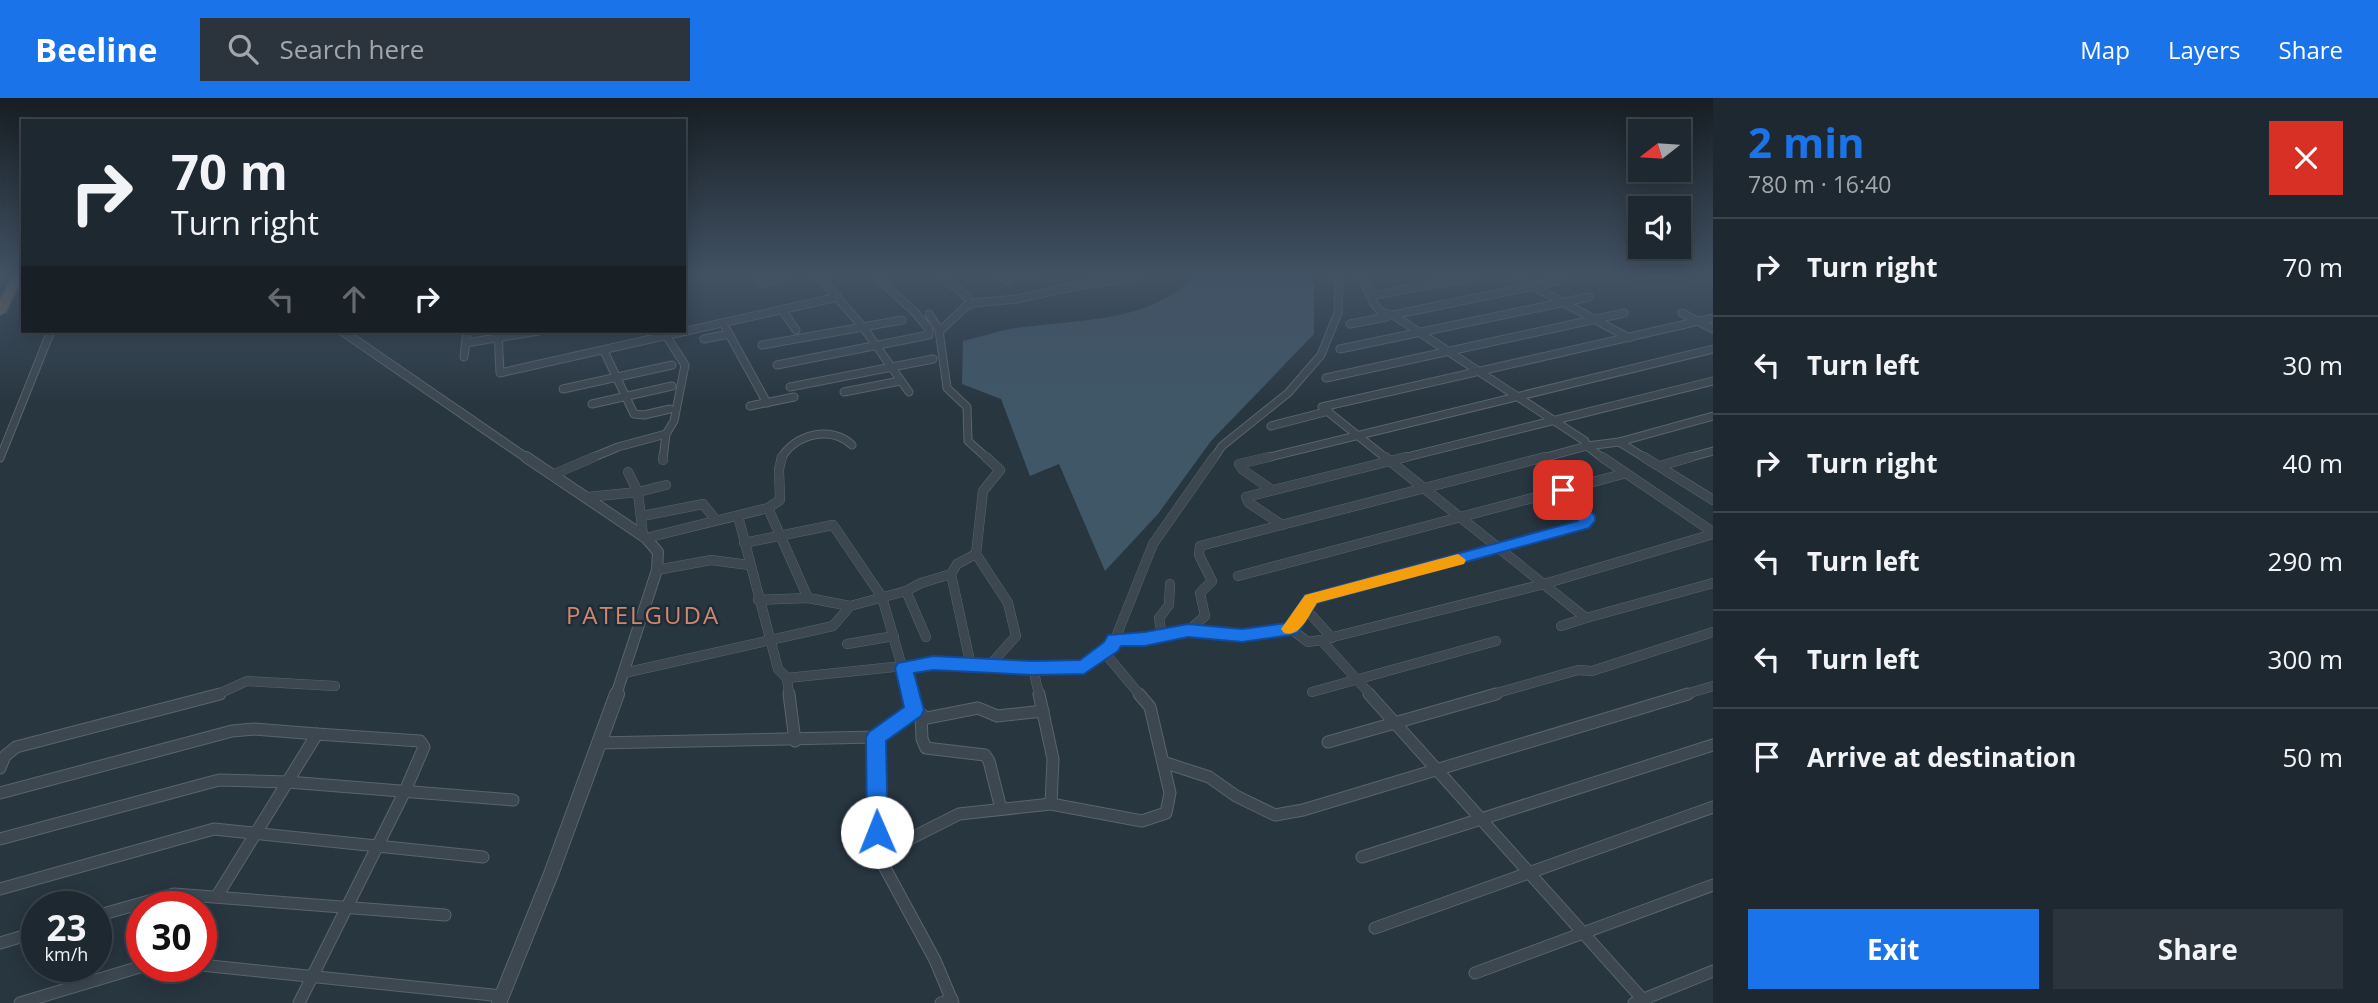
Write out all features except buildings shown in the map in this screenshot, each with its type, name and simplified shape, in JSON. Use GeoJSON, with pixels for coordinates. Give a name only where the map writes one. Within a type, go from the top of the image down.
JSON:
{"type":"FeatureCollection","features":[{"type":"Feature","properties":{"kind":"street"},"geometry":{"type":"LineString","coordinates":[[686,331],[740,319]]}},
{"type":"Feature","properties":{"kind":"street"},"geometry":{"type":"LineString","coordinates":[[788,319],[796,330]]}},
{"type":"Feature","properties":{"kind":"street"},"geometry":{"type":"LineString","coordinates":[[857,319],[909,392]]}},
{"type":"Feature","properties":{"kind":"street"},"geometry":{"type":"LineString","coordinates":[[777,365],[929,335],[929,329],[921,319]]}},
{"type":"Feature","properties":{"kind":"street"},"geometry":{"type":"LineString","coordinates":[[932,319],[940,331],[942,366],[947,387],[967,407],[968,441],[1000,470],[983,491],[976,554],[994,573],[1016,626],[1016,636],[989,666]]}},
{"type":"Feature","properties":{"kind":"street"},"geometry":{"type":"LineString","coordinates":[[940,331],[952,319]]}},
{"type":"Feature","properties":{"kind":"street"},"geometry":{"type":"LineString","coordinates":[[787,678],[933,663],[1033,668],[1084,667],[1111,647],[1153,544],[1222,446],[1287,393],[1321,355],[1335,319]]}},
{"type":"Feature","properties":{"kind":"street"},"geometry":{"type":"LineString","coordinates":[[1350,324],[1370,319]]}},
{"type":"Feature","properties":{"kind":"street"},"geometry":{"type":"LineString","coordinates":[[1394,319],[1587,446],[1623,474],[1713,533]]}},
{"type":"Feature","properties":{"kind":"street"},"geometry":{"type":"LineString","coordinates":[[1340,349],[1481,319]]}},
{"type":"Feature","properties":{"kind":"street"},"geometry":{"type":"LineString","coordinates":[[1326,378],[1592,319]]}},
{"type":"Feature","properties":{"kind":"street"},"geometry":{"type":"LineString","coordinates":[[1593,319],[1629,338]]}},
{"type":"Feature","properties":{"kind":"street"},"geometry":{"type":"LineString","coordinates":[[1694,319],[1713,329]]}},
{"type":"Feature","properties":{"kind":"street"},"geometry":{"type":"LineString","coordinates":[[1271,426],[1709,319]]}},
{"type":"Feature","properties":{"kind":"street"},"geometry":{"type":"LineString","coordinates":[[762,345],[902,320]]}},
{"type":"Feature","properties":{"kind":"street"},"geometry":{"type":"LineString","coordinates":[[723,323],[767,403]]}},
{"type":"Feature","properties":{"kind":"street"},"geometry":{"type":"LineString","coordinates":[[0,458],[50,333]]}},
{"type":"Feature","properties":{"kind":"street"},"geometry":{"type":"LineString","coordinates":[[217,967],[500,999],[551,874],[624,673],[657,570],[660,554],[656,546],[645,537],[345,333]]}},
{"type":"Feature","properties":{"kind":"street"},"geometry":{"type":"LineString","coordinates":[[464,357],[467,333]]}},
{"type":"Feature","properties":{"kind":"street"},"geometry":{"type":"LineString","coordinates":[[498,333],[500,373],[671,334],[685,365],[674,421],[666,434],[663,460]]}},
{"type":"Feature","properties":{"kind":"street"},"geometry":{"type":"LineString","coordinates":[[466,343],[530,333]]}},
{"type":"Feature","properties":{"kind":"street"},"geometry":{"type":"LineString","coordinates":[[704,339],[729,334]]}},
{"type":"Feature","properties":{"kind":"street"},"geometry":{"type":"LineString","coordinates":[[1272,490],[1243,470],[1239,464],[1360,437],[1713,349]]}},
{"type":"Feature","properties":{"kind":"street"},"geometry":{"type":"LineString","coordinates":[[604,351],[634,414],[670,409]]}},
{"type":"Feature","properties":{"kind":"street"},"geometry":{"type":"LineString","coordinates":[[790,387],[933,359]]}},
{"type":"Feature","properties":{"kind":"street"},"geometry":{"type":"LineString","coordinates":[[563,389],[672,365]]}},
{"type":"Feature","properties":{"kind":"street"},"geometry":{"type":"LineString","coordinates":[[844,392],[900,381]]}},
{"type":"Feature","properties":{"kind":"street"},"geometry":{"type":"LineString","coordinates":[[1282,525],[1246,499],[1250,495],[1391,463],[1713,381]]}},
{"type":"Feature","properties":{"kind":"street"},"geometry":{"type":"LineString","coordinates":[[592,404],[672,386]]}},
{"type":"Feature","properties":{"kind":"street"},"geometry":{"type":"LineString","coordinates":[[750,406],[794,397]]}},
{"type":"Feature","properties":{"kind":"street"},"geometry":{"type":"LineString","coordinates":[[1327,411],[1586,618]]}},
{"type":"Feature","properties":{"kind":"street"},"geometry":{"type":"LineString","coordinates":[[1188,631],[1205,616],[1200,593],[1212,581],[1199,555],[1200,546],[1587,446],[1619,442],[1713,415]]}},
{"type":"Feature","properties":{"kind":"street"},"geometry":{"type":"LineString","coordinates":[[715,519],[768,508],[780,500],[781,458],[804,437],[835,433],[847,438],[852,444]]}},
{"type":"Feature","properties":{"kind":"street"},"geometry":{"type":"LineString","coordinates":[[552,475],[618,447],[666,434]]}},
{"type":"Feature","properties":{"kind":"street"},"geometry":{"type":"LineString","coordinates":[[1619,442],[1713,500]]}},
{"type":"Feature","properties":{"kind":"street"},"geometry":{"type":"LineString","coordinates":[[1660,466],[1713,451]]}},
{"type":"Feature","properties":{"kind":"street"},"geometry":{"type":"LineString","coordinates":[[628,472],[636,484],[645,537]]}},
{"type":"Feature","properties":{"kind":"street"},"geometry":{"type":"LineString","coordinates":[[1238,576],[1623,474]]}},
{"type":"Feature","properties":{"kind":"street"},"geometry":{"type":"LineString","coordinates":[[588,497],[638,492],[666,485]]}},
{"type":"Feature","properties":{"kind":"street"},"geometry":{"type":"LineString","coordinates":[[1700,491],[1713,488]]}},
{"type":"Feature","properties":{"kind":"street"},"geometry":{"type":"LineString","coordinates":[[1292,629],[1311,599],[1583,525],[1588,521],[1588,516],[1563,490]]}},
{"type":"Feature","properties":{"kind":"street"},"geometry":{"type":"LineString","coordinates":[[642,516],[703,504],[716,523],[645,537]]}},
{"type":"Feature","properties":{"kind":"street"},"geometry":{"type":"LineString","coordinates":[[768,508],[808,598]]}},
{"type":"Feature","properties":{"kind":"street"},"geometry":{"type":"LineString","coordinates":[[738,516],[778,669],[787,678],[795,741]]}},
{"type":"Feature","properties":{"kind":"street"},"geometry":{"type":"LineString","coordinates":[[744,543],[833,525],[882,597],[918,713],[926,748],[985,755],[989,761],[1001,809]]}},
{"type":"Feature","properties":{"kind":"street"},"geometry":{"type":"LineString","coordinates":[[1114,639],[1162,636],[1188,631],[1242,635],[1292,629],[1308,642],[1327,639],[1544,584],[1713,533]]}},
{"type":"Feature","properties":{"kind":"street"},"geometry":{"type":"LineString","coordinates":[[758,600],[808,598],[850,606],[906,591],[921,583],[951,574],[957,564],[976,554]]}},
{"type":"Feature","properties":{"kind":"street"},"geometry":{"type":"LineString","coordinates":[[657,570],[711,560],[749,565]]}},
{"type":"Feature","properties":{"kind":"street"},"geometry":{"type":"LineString","coordinates":[[951,574],[971,666]]}},
{"type":"Feature","properties":{"kind":"street"},"geometry":{"type":"LineString","coordinates":[[1561,626],[1713,583]]}},
{"type":"Feature","properties":{"kind":"street"},"geometry":{"type":"LineString","coordinates":[[1162,636],[1159,618],[1169,605],[1170,584]]}},
{"type":"Feature","properties":{"kind":"street"},"geometry":{"type":"LineString","coordinates":[[906,591],[926,637]]}},
{"type":"Feature","properties":{"kind":"street"},"geometry":{"type":"LineString","coordinates":[[624,673],[834,626],[850,606]]}},
{"type":"Feature","properties":{"kind":"street"},"geometry":{"type":"LineString","coordinates":[[1305,608],[1356,679],[1583,933],[1641,1002],[1713,971]]}},
{"type":"Feature","properties":{"kind":"street"},"geometry":{"type":"LineString","coordinates":[[1328,742],[1578,670],[1592,671],[1622,663],[1713,632]]}},
{"type":"Feature","properties":{"kind":"street"},"geometry":{"type":"LineString","coordinates":[[847,644],[894,636]]}},
{"type":"Feature","properties":{"kind":"street"},"geometry":{"type":"LineString","coordinates":[[1312,692],[1496,641]]}},
{"type":"Feature","properties":{"kind":"street"},"geometry":{"type":"LineString","coordinates":[[878,855],[960,814],[1051,804],[1142,821],[1166,813],[1170,793],[1150,707],[1104,652]]}},
{"type":"Feature","properties":{"kind":"street"},"geometry":{"type":"LineString","coordinates":[[1033,668],[1054,759],[1051,804]]}},
{"type":"Feature","properties":{"kind":"street"},"geometry":{"type":"LineString","coordinates":[[0,768],[5,756],[16,747],[214,697],[247,681],[335,687]]}},
{"type":"Feature","properties":{"kind":"street"},"geometry":{"type":"LineString","coordinates":[[1163,762],[1209,777],[1236,796],[1275,816],[1303,810],[1713,686]]}},
{"type":"Feature","properties":{"kind":"street"},"geometry":{"type":"LineString","coordinates":[[918,713],[927,718],[978,708],[997,716],[1043,711]]}},
{"type":"Feature","properties":{"kind":"street"},"geometry":{"type":"LineString","coordinates":[[598,743],[795,741],[876,737],[918,713]]}},
{"type":"Feature","properties":{"kind":"street"},"geometry":{"type":"LineString","coordinates":[[0,793],[232,731],[254,729],[420,741],[424,747],[422,755],[299,1003]]}},
{"type":"Feature","properties":{"kind":"street"},"geometry":{"type":"LineString","coordinates":[[317,734],[217,896],[445,915]]}},
{"type":"Feature","properties":{"kind":"street"},"geometry":{"type":"LineString","coordinates":[[876,737],[878,855],[935,960],[949,1002]]}},
{"type":"Feature","properties":{"kind":"street"},"geometry":{"type":"LineString","coordinates":[[1362,858],[1713,745]]}},
{"type":"Feature","properties":{"kind":"street"},"geometry":{"type":"LineString","coordinates":[[0,839],[219,780],[288,782],[513,800]]}},
{"type":"Feature","properties":{"kind":"street"},"geometry":{"type":"LineString","coordinates":[[1375,928],[1713,807]]}},
{"type":"Feature","properties":{"kind":"street"},"geometry":{"type":"LineString","coordinates":[[0,889],[214,830],[257,832],[483,857]]}},
{"type":"Feature","properties":{"kind":"street"},"geometry":{"type":"LineString","coordinates":[[1475,973],[1713,885]]}},
{"type":"Feature","properties":{"kind":"street"},"geometry":{"type":"LineString","coordinates":[[0,943],[21,937]]}},
{"type":"Feature","properties":{"kind":"street"},"geometry":{"type":"LineString","coordinates":[[20,1003],[126,971]]}},
{"type":"Feature","properties":{"kind":"water"},"geometry":{"type":"Polygon","coordinates":[[[1314,319],[1314,334],[1211,441],[1158,514],[1105,571],[1059,464],[1030,476],[1001,399],[962,384],[963,341],[1010,329],[1082,321],[1314,319]]]}},
{"type":"Feature","properties":{"kind":"slow traffic"},"geometry":{"type":"LineString","coordinates":[[1290,629],[1311,599],[1458,560]]}},
{"type":"Feature","properties":{"kind":"district","name":"PATELGUDA"},"geometry":{"type":"Point","coordinates":[643,616]}},
{"type":"Feature","properties":{"kind":"route"},"geometry":{"type":"LineString","coordinates":[[877,832],[876,737],[915,710],[904,668],[933,663],[1033,668],[1084,667],[1111,647],[1114,639],[1145,639],[1188,631],[1242,635],[1292,629],[1311,599],[1583,525],[1588,521],[1588,516],[1563,490]]}}]}
